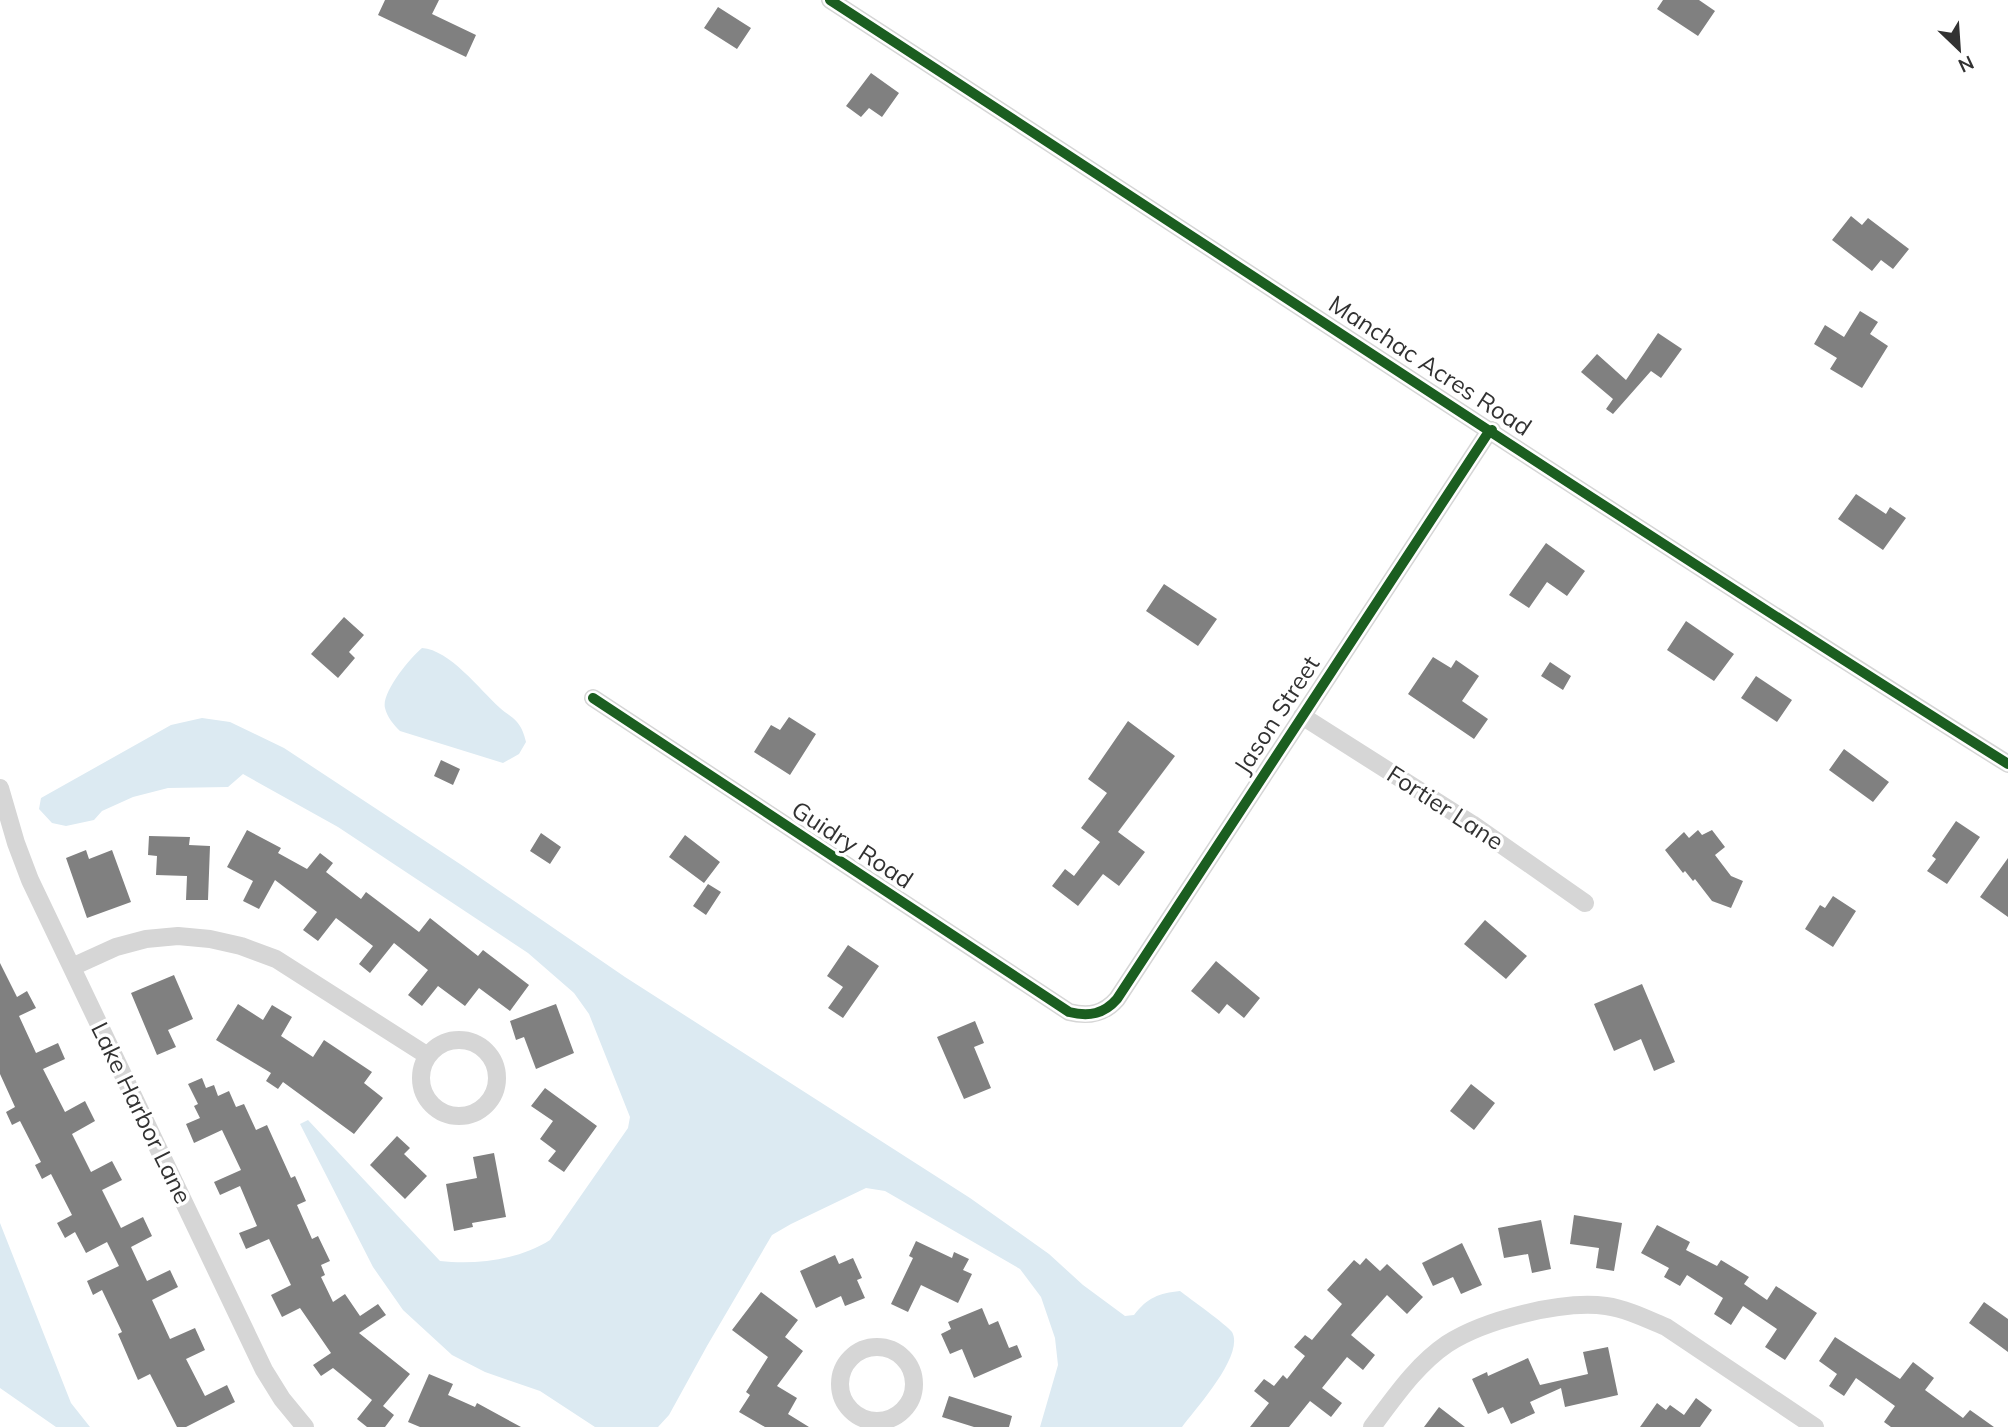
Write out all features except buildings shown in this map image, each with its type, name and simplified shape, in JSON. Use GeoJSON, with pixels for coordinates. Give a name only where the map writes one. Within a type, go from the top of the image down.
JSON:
{"type":"FeatureCollection","features":[{"type":"Feature","properties":{"kind":"street","name":"Manchac Acres Road"},"geometry":{"type":"LineString","coordinates":[[830,0],[1416,385],[1492,430],[1805,636],[2008,764]]}},
{"type":"Feature","properties":{"kind":"street","name":"Jason Street"},"geometry":{"type":"LineString","coordinates":[[1092,1015],[1102,1012],[1117,999],[1492,430]]}},
{"type":"Feature","properties":{"kind":"street","name":"Guidry Road"},"geometry":{"type":"LineString","coordinates":[[593,698],[1069,1012],[1092,1015]]}},
{"type":"Feature","properties":{"kind":"street","name":"Fortier Lane"},"geometry":{"type":"LineString","coordinates":[[1302,716],[1472,824],[1586,903]]}},
{"type":"Feature","properties":{"kind":"street","name":"Lake Harbor Lane"},"geometry":{"type":"LineString","coordinates":[[0,788],[30,880],[264,1370],[304,1427]]}},
{"type":"Feature","properties":{"kind":"street"},"geometry":{"type":"LineString","coordinates":[[72,967],[116,947],[146,939],[178,936],[241,946],[276,959],[428,1056]]}},
{"type":"Feature","properties":{"kind":"street"},"geometry":{"type":"LineString","coordinates":[[460,1040],[483,1048],[491,1056],[498,1080],[489,1102],[479,1111],[467,1116],[442,1112],[431,1104],[424,1094],[421,1081],[422,1068],[428,1056],[436,1047],[460,1040]]}},
{"type":"Feature","properties":{"kind":"street"},"geometry":{"type":"LineString","coordinates":[[1372,1427],[1411,1376],[1446,1345],[1474,1329],[1515,1317],[1566,1307],[1605,1306],[1639,1315],[1666,1327],[1815,1427]]}},
{"type":"Feature","properties":{"kind":"street"},"geometry":{"type":"LineString","coordinates":[[867,1347],[892,1349],[903,1356],[914,1377],[910,1401],[893,1418],[856,1422],[842,1398],[840,1373],[855,1353],[867,1347]]}},
{"type":"Feature","properties":{"kind":"shaded area"},"geometry":{"type":"Polygon","coordinates":[[[422,648],[433,650],[453,663],[517,722],[526,742],[519,754],[503,763],[400,731],[395,726],[385,708],[387,694],[404,667],[422,648]]]}},
{"type":"Feature","properties":{"kind":"shaded area"},"geometry":{"type":"Polygon","coordinates":[[[202,718],[230,722],[284,748],[625,977],[970,1198],[1049,1254],[1083,1285],[1125,1316],[1134,1315],[1154,1297],[1180,1291],[1232,1332],[1232,1354],[1217,1381],[1182,1427],[1040,1427],[1058,1365],[1055,1338],[1041,1297],[1020,1269],[885,1191],[866,1188],[772,1235],[669,1415],[658,1427],[595,1427],[540,1391],[485,1372],[452,1355],[403,1310],[373,1267],[300,1124],[308,1120],[440,1261],[468,1262],[497,1260],[525,1252],[550,1240],[628,1128],[630,1117],[589,1014],[574,993],[528,953],[338,827],[243,774],[228,787],[168,788],[133,797],[102,811],[94,820],[66,826],[52,823],[39,809],[41,798],[171,725],[202,718]]]}},
{"type":"Feature","properties":{"kind":"shaded area"},"geometry":{"type":"Polygon","coordinates":[[[0,1223],[71,1403],[90,1427],[56,1427],[0,1388],[0,1223]]]}},
{"type":"Feature","properties":{"kind":"cycle path"},"geometry":{"type":"LineString","coordinates":[[830,0],[1565,480],[2008,764]]}},
{"type":"Feature","properties":{"kind":"cycle path"},"geometry":{"type":"LineString","coordinates":[[593,698],[1069,1012],[1096,1013],[1117,999],[1492,430]]}}]}
